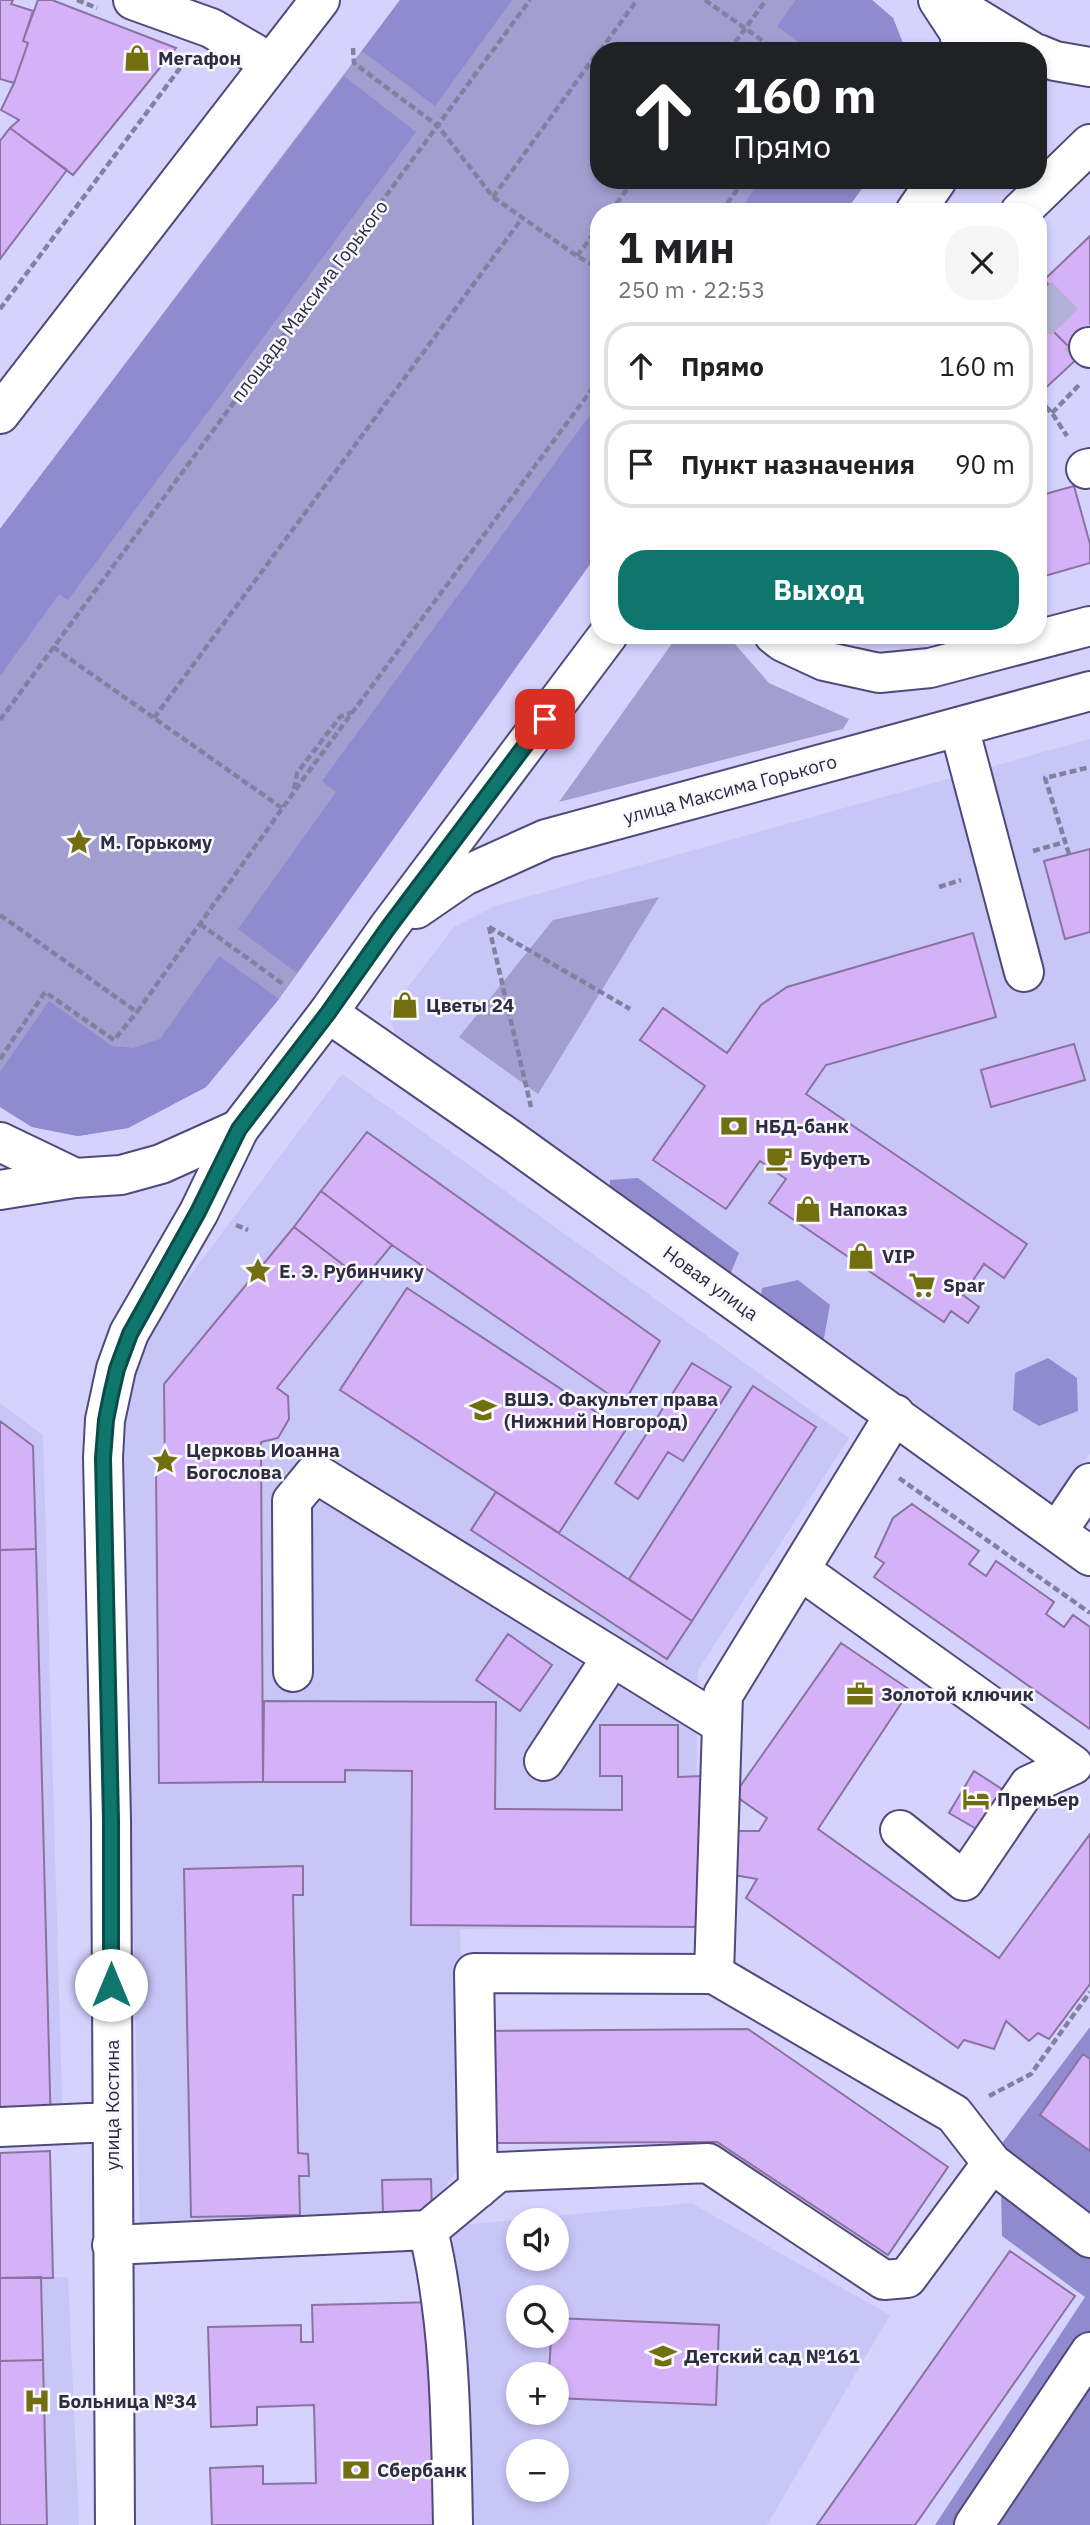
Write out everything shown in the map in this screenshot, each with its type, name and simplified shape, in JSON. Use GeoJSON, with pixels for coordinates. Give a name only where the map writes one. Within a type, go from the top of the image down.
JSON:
{"type":"FeatureCollection","features":[{"type":"Feature","properties":{"kind":"main road"},"geometry":{"type":"LineString","coordinates":[[133,0],[211,28],[271,63]]}},
{"type":"Feature","properties":{"kind":"main road"},"geometry":{"type":"LineString","coordinates":[[0,414],[320,0]]}},
{"type":"Feature","properties":{"kind":"main road"},"geometry":{"type":"LineString","coordinates":[[938,0],[959,32],[961,42]]}},
{"type":"Feature","properties":{"kind":"main road"},"geometry":{"type":"LineString","coordinates":[[947,0],[1016,42]]}},
{"type":"Feature","properties":{"kind":"main road"},"geometry":{"type":"LineString","coordinates":[[1047,58],[1090,67]]}},
{"type":"Feature","properties":{"kind":"main road"},"geometry":{"type":"LineString","coordinates":[[1047,186],[1090,144]]}},
{"type":"Feature","properties":{"kind":"main road"},"geometry":{"type":"LineString","coordinates":[[1029,203],[1044,189]]}},
{"type":"Feature","properties":{"kind":"main road"},"geometry":{"type":"LineString","coordinates":[[1047,637],[1090,626]]}},
{"type":"Feature","properties":{"kind":"main road"},"geometry":{"type":"LineString","coordinates":[[0,1190],[75,1178],[121,1175],[161,1164],[239,1129],[601,644]]}},
{"type":"Feature","properties":{"kind":"main road"},"geometry":{"type":"LineString","coordinates":[[787,644],[824,661],[879,673],[930,668],[1021,644]]}},
{"type":"Feature","properties":{"kind":"main road","name":"улица Максима Горького"},"geometry":{"type":"LineString","coordinates":[[388,928],[464,876],[546,839],[1090,691]]}},
{"type":"Feature","properties":{"kind":"main road"},"geometry":{"type":"LineString","coordinates":[[959,727],[1024,972]]}},
{"type":"Feature","properties":{"kind":"main road","name":"Новая улица"},"geometry":{"type":"LineString","coordinates":[[328,1013],[511,1140],[1090,1556]]}},
{"type":"Feature","properties":{"kind":"main road","name":"улица Костина"},"geometry":{"type":"LineString","coordinates":[[114,2525],[111,1820],[103,1458],[106,1420],[117,1369],[130,1334],[198,1212],[239,1129]]}},
{"type":"Feature","properties":{"kind":"main road"},"geometry":{"type":"LineString","coordinates":[[0,1142],[75,1178]]}},
{"type":"Feature","properties":{"kind":"main road"},"geometry":{"type":"LineString","coordinates":[[715,1973],[723,1695],[895,1414]]}},
{"type":"Feature","properties":{"kind":"main road"},"geometry":{"type":"LineString","coordinates":[[293,1672],[292,1501],[315,1472],[721,1724]]}},
{"type":"Feature","properties":{"kind":"main road"},"geometry":{"type":"LineString","coordinates":[[1056,1532],[1090,1483]]}},
{"type":"Feature","properties":{"kind":"main road"},"geometry":{"type":"LineString","coordinates":[[800,1570],[1073,1765],[1029,1785],[964,1881],[900,1830]]}},
{"type":"Feature","properties":{"kind":"main road"},"geometry":{"type":"LineString","coordinates":[[544,1761],[612,1657]]}},
{"type":"Feature","properties":{"kind":"main road"},"geometry":{"type":"LineString","coordinates":[[478,2189],[474,1973],[715,1973],[954,2114],[992,2163],[1090,2238]]}},
{"type":"Feature","properties":{"kind":"main road"},"geometry":{"type":"LineString","coordinates":[[0,2127],[111,2122]]}},
{"type":"Feature","properties":{"kind":"main road"},"geometry":{"type":"LineString","coordinates":[[112,2245],[428,2230],[498,2172],[708,2163],[884,2280],[906,2278],[992,2163]]}},
{"type":"Feature","properties":{"kind":"main road"},"geometry":{"type":"LineString","coordinates":[[428,2230],[437,2267],[450,2412],[453,2525]]}},
{"type":"Feature","properties":{"kind":"main road"},"geometry":{"type":"LineString","coordinates":[[974,2525],[1090,2352]]}},
{"type":"Feature","properties":{"kind":"path","name":"площадь Максима Горького"},"geometry":{"type":"LineString","coordinates":[[53,647],[530,0]]}},
{"type":"Feature","properties":{"kind":"path"},"geometry":{"type":"LineString","coordinates":[[606,42],[637,0]]}},
{"type":"Feature","properties":{"kind":"path"},"geometry":{"type":"LineString","coordinates":[[705,0],[764,42]]}},
{"type":"Feature","properties":{"kind":"path"},"geometry":{"type":"LineString","coordinates":[[736,42],[766,0]]}},
{"type":"Feature","properties":{"kind":"path"},"geometry":{"type":"LineString","coordinates":[[354,48],[354,63],[438,126],[493,197],[590,263]]}},
{"type":"Feature","properties":{"kind":"path"},"geometry":{"type":"LineString","coordinates":[[0,309],[190,55]]}},
{"type":"Feature","properties":{"kind":"path"},"geometry":{"type":"LineString","coordinates":[[493,197],[590,64]]}},
{"type":"Feature","properties":{"kind":"path"},"geometry":{"type":"LineString","coordinates":[[153,718],[523,217]]}},
{"type":"Feature","properties":{"kind":"path"},"geometry":{"type":"LineString","coordinates":[[577,256],[590,239]]}},
{"type":"Feature","properties":{"kind":"path"},"geometry":{"type":"LineString","coordinates":[[0,1059],[45,992],[114,1040],[137,1012],[352,712],[590,393]]}},
{"type":"Feature","properties":{"kind":"path"},"geometry":{"type":"LineString","coordinates":[[1052,412],[1065,399]]}},
{"type":"Feature","properties":{"kind":"path"},"geometry":{"type":"LineString","coordinates":[[0,720],[53,647],[282,808]]}},
{"type":"Feature","properties":{"kind":"path"},"geometry":{"type":"LineString","coordinates":[[294,791],[298,773],[340,717],[352,712]]}},
{"type":"Feature","properties":{"kind":"path"},"geometry":{"type":"LineString","coordinates":[[1069,855],[1045,778],[1090,767]]}},
{"type":"Feature","properties":{"kind":"path"},"geometry":{"type":"LineString","coordinates":[[939,887],[958,882]]}},
{"type":"Feature","properties":{"kind":"path"},"geometry":{"type":"LineString","coordinates":[[0,925],[3,916],[137,1012]]}},
{"type":"Feature","properties":{"kind":"path"},"geometry":{"type":"LineString","coordinates":[[200,924],[284,984]]}},
{"type":"Feature","properties":{"kind":"path"},"geometry":{"type":"LineString","coordinates":[[532,1110],[489,927],[630,1009]]}},
{"type":"Feature","properties":{"kind":"path"},"geometry":{"type":"LineString","coordinates":[[897,1477],[1090,1613]]}},
{"type":"Feature","properties":{"kind":"path"},"geometry":{"type":"LineString","coordinates":[[954,2114],[1031,2074],[1090,1992]]}},
{"type":"Feature","properties":{"kind":"shaded area"},"geometry":{"type":"Polygon","coordinates":[[[400,0],[872,0],[893,18],[902,42],[590,42],[590,189],[862,189],[851,203],[590,203],[590,564],[279,999],[206,1087],[128,1128],[78,1136],[32,1127],[0,1107],[0,529],[400,0]]]}},
{"type":"Feature","properties":{"kind":"shaded area"},"geometry":{"type":"Polygon","coordinates":[[[400,0],[512,0],[435,106],[362,51],[400,0]]]}},
{"type":"Feature","properties":{"kind":"shaded area"},"geometry":{"type":"Polygon","coordinates":[[[796,0],[872,0],[893,18],[902,42],[798,42],[777,26],[796,0]]]}},
{"type":"Feature","properties":{"kind":"shaded area"},"geometry":{"type":"Polygon","coordinates":[[[344,76],[416,132],[68,600],[59,594],[0,676],[0,529],[344,76]]]}},
{"type":"Feature","properties":{"kind":"shaded area"},"geometry":{"type":"Polygon","coordinates":[[[755,189],[862,189],[851,203],[744,203],[755,189]]]}},
{"type":"Feature","properties":{"kind":"shaded area"},"geometry":{"type":"Polygon","coordinates":[[[590,415],[590,564],[297,973],[238,929],[336,792],[322,781],[590,415]]]}},
{"type":"Feature","properties":{"kind":"shaded area"},"geometry":{"type":"Polygon","coordinates":[[[672,644],[735,644],[769,683],[849,719],[843,729],[559,802],[672,644]]]}},
{"type":"Feature","properties":{"kind":"shaded area"},"geometry":{"type":"Polygon","coordinates":[[[1090,739],[1090,1453],[1051,1505],[394,1032],[389,1012],[454,927],[495,906],[1090,739]]]}},
{"type":"Feature","properties":{"kind":"shaded area"},"geometry":{"type":"Polygon","coordinates":[[[659,897],[538,1094],[459,1037],[553,920],[659,897]]]}},
{"type":"Feature","properties":{"kind":"shaded area"},"geometry":{"type":"Polygon","coordinates":[[[219,956],[279,999],[206,1087],[128,1128],[78,1136],[32,1127],[0,1107],[0,1072],[49,1001],[112,1046],[133,1048],[160,1039],[219,956]]]}},
{"type":"Feature","properties":{"kind":"shaded area"},"geometry":{"type":"Polygon","coordinates":[[[342,1074],[849,1438],[698,1670],[694,1927],[460,1929],[466,2160],[424,2214],[140,2229],[121,1367],[342,1074]]]}},
{"type":"Feature","properties":{"kind":"shaded area"},"geometry":{"type":"Polygon","coordinates":[[[638,1178],[739,1253],[727,1282],[610,1219],[610,1180],[638,1178]]]}},
{"type":"Feature","properties":{"kind":"shaded area"},"geometry":{"type":"Polygon","coordinates":[[[798,1280],[830,1305],[824,1338],[787,1350],[757,1327],[762,1288],[798,1280]]]}},
{"type":"Feature","properties":{"kind":"shaded area"},"geometry":{"type":"Polygon","coordinates":[[[1048,1358],[1077,1378],[1078,1411],[1039,1426],[1013,1410],[1015,1373],[1048,1358]]]}},
{"type":"Feature","properties":{"kind":"shaded area"},"geometry":{"type":"Polygon","coordinates":[[[0,1403],[43,1435],[63,2133],[0,2138],[0,1403]]]}},
{"type":"Feature","properties":{"kind":"shaded area"},"geometry":{"type":"Polygon","coordinates":[[[1090,2027],[1090,2525],[935,2525],[1085,2297],[1002,2236],[1000,2146],[1090,2027]]]}},
{"type":"Feature","properties":{"kind":"shaded area","name":"Детский сад №161"},"geometry":{"type":"Polygon","coordinates":[[[691,2203],[890,2315],[767,2525],[470,2525],[452,2226],[506,2221],[506,2271],[569,2271],[569,2215],[691,2203]]]}},
{"type":"Feature","properties":{"kind":"shaded area","name":"Больница №34"},"geometry":{"type":"Polygon","coordinates":[[[68,2277],[79,2525],[0,2525],[0,2278],[68,2277]]]}},
{"type":"Feature","properties":{"kind":"building"},"geometry":{"type":"Polygon","coordinates":[[[0,0],[13,0],[11,4],[33,11],[23,41],[28,43],[14,83],[0,79],[0,0]]]}},
{"type":"Feature","properties":{"kind":"building"},"geometry":{"type":"Polygon","coordinates":[[[38,0],[52,0],[176,48],[73,175],[10,128],[19,120],[1,110],[28,43],[23,41],[38,0]]]}},
{"type":"Feature","properties":{"kind":"building"},"geometry":{"type":"Polygon","coordinates":[[[10,128],[67,170],[0,259],[0,141],[10,128]]]}},
{"type":"Feature","properties":{"kind":"building"},"geometry":{"type":"Polygon","coordinates":[[[1090,236],[1090,346],[1079,357],[1047,325],[1047,277],[1090,236]]]}},
{"type":"Feature","properties":{"kind":"building"},"geometry":{"type":"Polygon","coordinates":[[[1047,325],[1079,357],[1047,387],[1047,325]]]}},
{"type":"Feature","properties":{"kind":"building"},"geometry":{"type":"Polygon","coordinates":[[[1074,486],[1090,544],[1090,563],[1047,575],[1047,494],[1074,486]]]}},
{"type":"Feature","properties":{"kind":"building"},"geometry":{"type":"Polygon","coordinates":[[[1090,849],[1090,932],[1065,939],[1044,861],[1090,849]]]}},
{"type":"Feature","properties":{"kind":"building"},"geometry":{"type":"Polygon","coordinates":[[[973,933],[996,1017],[826,1065],[806,1094],[1027,1244],[1004,1278],[984,1264],[963,1295],[979,1307],[968,1323],[951,1311],[944,1322],[769,1203],[786,1179],[760,1161],[726,1209],[653,1160],[705,1086],[640,1040],[663,1008],[727,1053],[761,1005],[787,987],[973,933]]]}},
{"type":"Feature","properties":{"kind":"building"},"geometry":{"type":"Polygon","coordinates":[[[1074,1044],[1085,1080],[991,1107],[981,1070],[1074,1044]]]}},
{"type":"Feature","properties":{"kind":"building"},"geometry":{"type":"Polygon","coordinates":[[[367,1132],[660,1341],[623,1404],[392,1245],[321,1191],[367,1132]]]}},
{"type":"Feature","properties":{"kind":"building"},"geometry":{"type":"Polygon","coordinates":[[[321,1191],[392,1245],[363,1280],[294,1227],[321,1191]]]}},
{"type":"Feature","properties":{"kind":"building"},"geometry":{"type":"Polygon","coordinates":[[[294,1227],[363,1280],[277,1388],[288,1396],[289,1419],[278,1438],[261,1442],[263,1782],[159,1783],[156,1469],[165,1469],[164,1384],[294,1227]]]}},
{"type":"Feature","properties":{"kind":"building","name":"ВШЭ. Факультет права (Нижний Новгород)"},"geometry":{"type":"Polygon","coordinates":[[[407,1288],[625,1431],[559,1533],[340,1390],[407,1288]]]}},
{"type":"Feature","properties":{"kind":"building"},"geometry":{"type":"Polygon","coordinates":[[[692,1363],[731,1387],[683,1461],[668,1452],[638,1499],[615,1483],[692,1363]]]}},
{"type":"Feature","properties":{"kind":"building"},"geometry":{"type":"Polygon","coordinates":[[[753,1386],[816,1427],[692,1621],[629,1579],[753,1386]]]}},
{"type":"Feature","properties":{"kind":"building"},"geometry":{"type":"Polygon","coordinates":[[[0,1421],[33,1446],[36,1549],[0,1550],[0,1421]]]}},
{"type":"Feature","properties":{"kind":"building"},"geometry":{"type":"Polygon","coordinates":[[[496,1492],[692,1621],[667,1659],[471,1530],[496,1492]]]}},
{"type":"Feature","properties":{"kind":"building"},"geometry":{"type":"Polygon","coordinates":[[[912,1504],[979,1551],[969,1564],[986,1576],[996,1561],[1054,1602],[1046,1614],[1064,1627],[1073,1615],[1090,1627],[1090,1729],[874,1577],[884,1563],[875,1557],[893,1518],[912,1504]]]}},
{"type":"Feature","properties":{"kind":"building"},"geometry":{"type":"Polygon","coordinates":[[[36,1549],[51,2131],[0,2132],[0,1550],[36,1549]]]}},
{"type":"Feature","properties":{"kind":"building"},"geometry":{"type":"Polygon","coordinates":[[[508,1634],[552,1665],[520,1711],[476,1680],[508,1634]]]}},
{"type":"Feature","properties":{"kind":"building"},"geometry":{"type":"Polygon","coordinates":[[[841,1643],[910,1690],[818,1829],[999,1958],[1090,1834],[1090,1984],[1049,2039],[1038,2033],[1029,2041],[1006,2021],[994,2049],[964,2040],[958,2048],[746,1898],[757,1879],[734,1875],[725,1852],[739,1831],[759,1831],[767,1818],[734,1795],[841,1643]]]}},
{"type":"Feature","properties":{"kind":"building"},"geometry":{"type":"Polygon","coordinates":[[[264,1701],[496,1702],[495,1809],[622,1810],[622,1776],[600,1776],[600,1725],[678,1725],[678,1777],[703,1776],[702,1927],[411,1925],[412,1771],[345,1770],[345,1782],[263,1782],[264,1701]]]}},
{"type":"Feature","properties":{"kind":"building"},"geometry":{"type":"Polygon","coordinates":[[[974,1771],[1005,1791],[980,1831],[949,1813],[974,1771]]]}},
{"type":"Feature","properties":{"kind":"building"},"geometry":{"type":"Polygon","coordinates":[[[303,1866],[303,1895],[293,1895],[298,2153],[308,2154],[309,2176],[299,2176],[300,2215],[191,2217],[184,1869],[303,1866]]]}},
{"type":"Feature","properties":{"kind":"building"},"geometry":{"type":"Polygon","coordinates":[[[748,2029],[948,2167],[888,2255],[717,2142],[481,2143],[481,2031],[748,2029]]]}},
{"type":"Feature","properties":{"kind":"building"},"geometry":{"type":"Polygon","coordinates":[[[1083,2054],[1090,2059],[1090,2151],[1040,2115],[1083,2054]]]}},
{"type":"Feature","properties":{"kind":"building"},"geometry":{"type":"Polygon","coordinates":[[[50,2151],[53,2278],[0,2278],[0,2153],[50,2151]]]}},
{"type":"Feature","properties":{"kind":"building"},"geometry":{"type":"Polygon","coordinates":[[[431,2179],[432,2212],[383,2213],[382,2180],[431,2179]]]}},
{"type":"Feature","properties":{"kind":"building"},"geometry":{"type":"Polygon","coordinates":[[[1010,2251],[1075,2296],[915,2525],[817,2525],[1010,2251]]]}},
{"type":"Feature","properties":{"kind":"building"},"geometry":{"type":"Polygon","coordinates":[[[41,2277],[43,2360],[0,2361],[0,2278],[41,2277]]]}},
{"type":"Feature","properties":{"kind":"building"},"geometry":{"type":"Polygon","coordinates":[[[436,2302],[442,2525],[212,2525],[210,2468],[263,2466],[263,2484],[316,2483],[314,2405],[257,2407],[257,2425],[211,2427],[208,2327],[301,2325],[301,2342],[313,2342],[312,2305],[436,2302]]]}},
{"type":"Feature","properties":{"kind":"building"},"geometry":{"type":"Polygon","coordinates":[[[569,2319],[719,2325],[716,2405],[569,2399],[569,2362],[550,2362],[550,2348],[569,2348],[569,2319]]]}},
{"type":"Feature","properties":{"kind":"building"},"geometry":{"type":"Polygon","coordinates":[[[43,2360],[47,2525],[0,2525],[0,2361],[43,2360]]]}},
{"type":"Feature","properties":{"kind":"tunnel"},"geometry":{"type":"LineString","coordinates":[[1047,304],[1089,347]]}},
{"type":"Feature","properties":{"kind":"place","name":"Мегафон"},"geometry":{"type":"Point","coordinates":[137,58]}},
{"type":"Feature","properties":{"kind":"place","name":"М. Горькому"},"geometry":{"type":"Point","coordinates":[79,842]}},
{"type":"Feature","properties":{"kind":"place","name":"Цветы 24"},"geometry":{"type":"Point","coordinates":[405,1005]}},
{"type":"Feature","properties":{"kind":"place","name":"НБД-банк"},"geometry":{"type":"Point","coordinates":[734,1126]}},
{"type":"Feature","properties":{"kind":"place","name":"Буфетъ"},"geometry":{"type":"Point","coordinates":[779,1158]}},
{"type":"Feature","properties":{"kind":"place","name":"Напоказ"},"geometry":{"type":"Point","coordinates":[808,1209]}},
{"type":"Feature","properties":{"kind":"place","name":"VIP"},"geometry":{"type":"Point","coordinates":[861,1256]}},
{"type":"Feature","properties":{"kind":"place","name":"Е. Э. Рубинчику"},"geometry":{"type":"Point","coordinates":[258,1271]}},
{"type":"Feature","properties":{"kind":"place","name":"Spar"},"geometry":{"type":"Point","coordinates":[922,1285]}},
{"type":"Feature","properties":{"kind":"place","name":"ВШЭ. Факультет права (Нижний Новгород)"},"geometry":{"type":"Point","coordinates":[483,1410]}},
{"type":"Feature","properties":{"kind":"place","name":"Церковь Иоанна Богослова"},"geometry":{"type":"Point","coordinates":[165,1461]}},
{"type":"Feature","properties":{"kind":"place","name":"Золотой ключик"},"geometry":{"type":"Point","coordinates":[860,1694]}},
{"type":"Feature","properties":{"kind":"place","name":"Премьер"},"geometry":{"type":"Point","coordinates":[976,1799]}},
{"type":"Feature","properties":{"kind":"place","name":"Детский сад №161"},"geometry":{"type":"Point","coordinates":[663,2356]}},
{"type":"Feature","properties":{"kind":"place","name":"Больница №34"},"geometry":{"type":"Point","coordinates":[37,2401]}},
{"type":"Feature","properties":{"kind":"place","name":"Сбербанк"},"geometry":{"type":"Point","coordinates":[356,2470]}},
{"type":"Feature","properties":{"kind":"route"},"geometry":{"type":"LineString","coordinates":[[111,1985],[111,1820],[103,1458],[106,1420],[117,1369],[130,1334],[198,1212],[239,1129],[545,719]]}}]}
